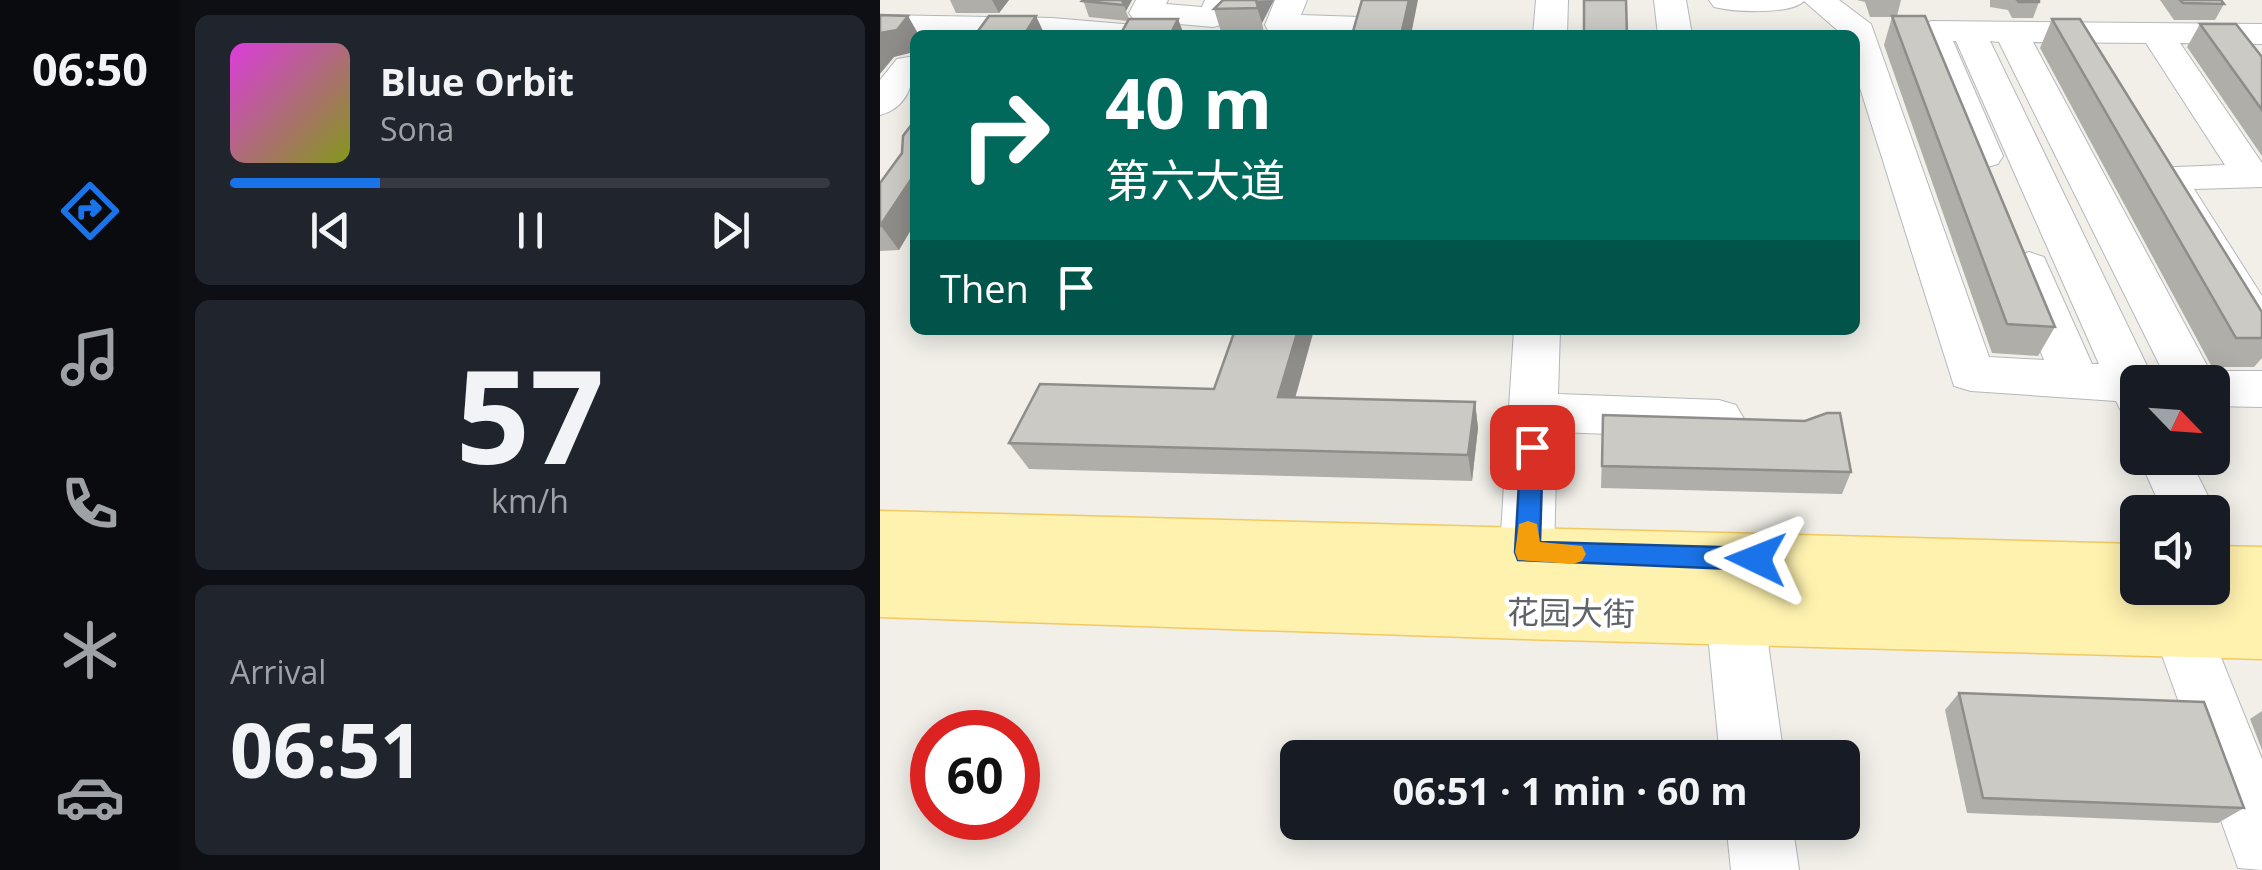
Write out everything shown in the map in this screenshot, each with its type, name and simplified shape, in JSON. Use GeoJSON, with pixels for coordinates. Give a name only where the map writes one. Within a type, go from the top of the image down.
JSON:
{"type":"FeatureCollection","features":[{"type":"Feature","properties":{"kind":"main road","name":"花园大街"},"geometry":{"type":"LineString","coordinates":[[880,537],[1525,582],[1735,614],[2262,630]]}},
{"type":"Feature","properties":{"kind":"main road","name":"花园大街"},"geometry":{"type":"LineString","coordinates":[[880,589],[2120,571]]}},
{"type":"Feature","properties":{"kind":"street"},"geometry":{"type":"LineString","coordinates":[[894,0],[891,4],[953,4],[956,0]]}},
{"type":"Feature","properties":{"kind":"street"},"geometry":{"type":"LineString","coordinates":[[1030,0],[1028,3],[1084,7],[1088,0]]}},
{"type":"Feature","properties":{"kind":"street"},"geometry":{"type":"LineString","coordinates":[[1152,0],[1145,13],[1212,17],[1221,0]]}},
{"type":"Feature","properties":{"kind":"street"},"geometry":{"type":"LineString","coordinates":[[1291,0],[1282,25],[1349,20]]}},
{"type":"Feature","properties":{"kind":"street"},"geometry":{"type":"LineString","coordinates":[[1550,30],[1552,0]]}},
{"type":"Feature","properties":{"kind":"street"},"geometry":{"type":"LineString","coordinates":[[1670,0],[1675,30]]}},
{"type":"Feature","properties":{"kind":"street"},"geometry":{"type":"LineString","coordinates":[[1725,0],[1789,0]]}},
{"type":"Feature","properties":{"kind":"street"},"geometry":{"type":"LineString","coordinates":[[1819,0],[1859,30],[1975,25],[2080,33],[2155,23],[2262,34]]}},
{"type":"Feature","properties":{"kind":"street"},"geometry":{"type":"LineString","coordinates":[[2155,23],[2252,177],[2158,162],[2262,333]]}},
{"type":"Feature","properties":{"kind":"street"},"geometry":{"type":"LineString","coordinates":[[880,25],[978,30]]}},
{"type":"Feature","properties":{"kind":"street"},"geometry":{"type":"LineString","coordinates":[[1975,25],[2008,215],[2076,381]]}},
{"type":"Feature","properties":{"kind":"street"},"geometry":{"type":"LineString","coordinates":[[1975,25],[2182,365]]}},
{"type":"Feature","properties":{"kind":"street"},"geometry":{"type":"LineString","coordinates":[[1975,25],[2125,365]]}},
{"type":"Feature","properties":{"kind":"street"},"geometry":{"type":"LineString","coordinates":[[1860,33],[1970,373],[2120,387]]}},
{"type":"Feature","properties":{"kind":"street"},"geometry":{"type":"LineString","coordinates":[[2080,33],[2099,65]]}},
{"type":"Feature","properties":{"kind":"street"},"geometry":{"type":"LineString","coordinates":[[880,104],[910,66]]}},
{"type":"Feature","properties":{"kind":"street"},"geometry":{"type":"LineString","coordinates":[[1525,582],[1537,335]]}},
{"type":"Feature","properties":{"kind":"street"},"geometry":{"type":"LineString","coordinates":[[2230,388],[2262,389]]}},
{"type":"Feature","properties":{"kind":"street"},"geometry":{"type":"LineString","coordinates":[[1534,412],[1760,420]]}},
{"type":"Feature","properties":{"kind":"street"},"geometry":{"type":"LineString","coordinates":[[1735,614],[1750,740]]}},
{"type":"Feature","properties":{"kind":"street"},"geometry":{"type":"LineString","coordinates":[[2182,627],[2262,844]]}},
{"type":"Feature","properties":{"kind":"street"},"geometry":{"type":"LineString","coordinates":[[1761,840],[1764,870]]}},
{"type":"Feature","properties":{"kind":"building"},"geometry":{"type":"Polygon","coordinates":[[[1122,0],[1124,5],[1082,1],[1122,0]]]}},
{"type":"Feature","properties":{"kind":"building"},"geometry":{"type":"Polygon","coordinates":[[[1223,0],[1256,0],[1258,8],[1214,9],[1223,0]]]}},
{"type":"Feature","properties":{"kind":"building"},"geometry":{"type":"Polygon","coordinates":[[[1362,0],[1409,0],[1402,30],[1353,30],[1362,0]]]}},
{"type":"Feature","properties":{"kind":"building"},"geometry":{"type":"Polygon","coordinates":[[[1584,0],[1626,0],[1627,30],[1584,30],[1584,0]]]}},
{"type":"Feature","properties":{"kind":"building"},"geometry":{"type":"Polygon","coordinates":[[[2180,0],[2221,0],[2224,4],[2183,3],[2180,0]]]}},
{"type":"Feature","properties":{"kind":"building"},"geometry":{"type":"Polygon","coordinates":[[[880,15],[908,16],[897,30],[880,33],[880,15]]]}},
{"type":"Feature","properties":{"kind":"building"},"geometry":{"type":"Polygon","coordinates":[[[989,16],[1036,16],[1027,30],[979,30],[989,16]]]}},
{"type":"Feature","properties":{"kind":"building"},"geometry":{"type":"Polygon","coordinates":[[[1892,16],[1925,16],[2055,327],[2007,324],[1892,16]]]}},
{"type":"Feature","properties":{"kind":"building"},"geometry":{"type":"Polygon","coordinates":[[[1129,19],[1178,19],[1172,30],[1123,30],[1129,19]]]}},
{"type":"Feature","properties":{"kind":"building"},"geometry":{"type":"Polygon","coordinates":[[[2052,19],[2080,19],[2262,312],[2262,338],[2236,338],[2052,19]]]}},
{"type":"Feature","properties":{"kind":"building"},"geometry":{"type":"Polygon","coordinates":[[[2200,24],[2236,24],[2262,57],[2262,110],[2200,24]]]}},
{"type":"Feature","properties":{"kind":"building"},"geometry":{"type":"Polygon","coordinates":[[[910,127],[910,181],[880,226],[880,183],[902,153],[903,136],[910,127]]]}},
{"type":"Feature","properties":{"kind":"building"},"geometry":{"type":"Polygon","coordinates":[[[1233,335],[1297,335],[1278,397],[1475,402],[1468,455],[1009,443],[1040,384],[1214,389],[1233,335]]]}},
{"type":"Feature","properties":{"kind":"building"},"geometry":{"type":"Polygon","coordinates":[[[1840,413],[1851,472],[1602,466],[1603,415],[1805,421],[1840,413]]]}},
{"type":"Feature","properties":{"kind":"building"},"geometry":{"type":"Polygon","coordinates":[[[1959,693],[2204,702],[2244,808],[1983,798],[1959,693]]]}},
{"type":"Feature","properties":{"kind":"slow traffic"},"geometry":{"type":"LineString","coordinates":[[1528,532],[1527,552],[1573,554]]}},
{"type":"Feature","properties":{"kind":"route"},"geometry":{"type":"LineString","coordinates":[[1532,447],[1527,552],[1756,559]]}}]}
